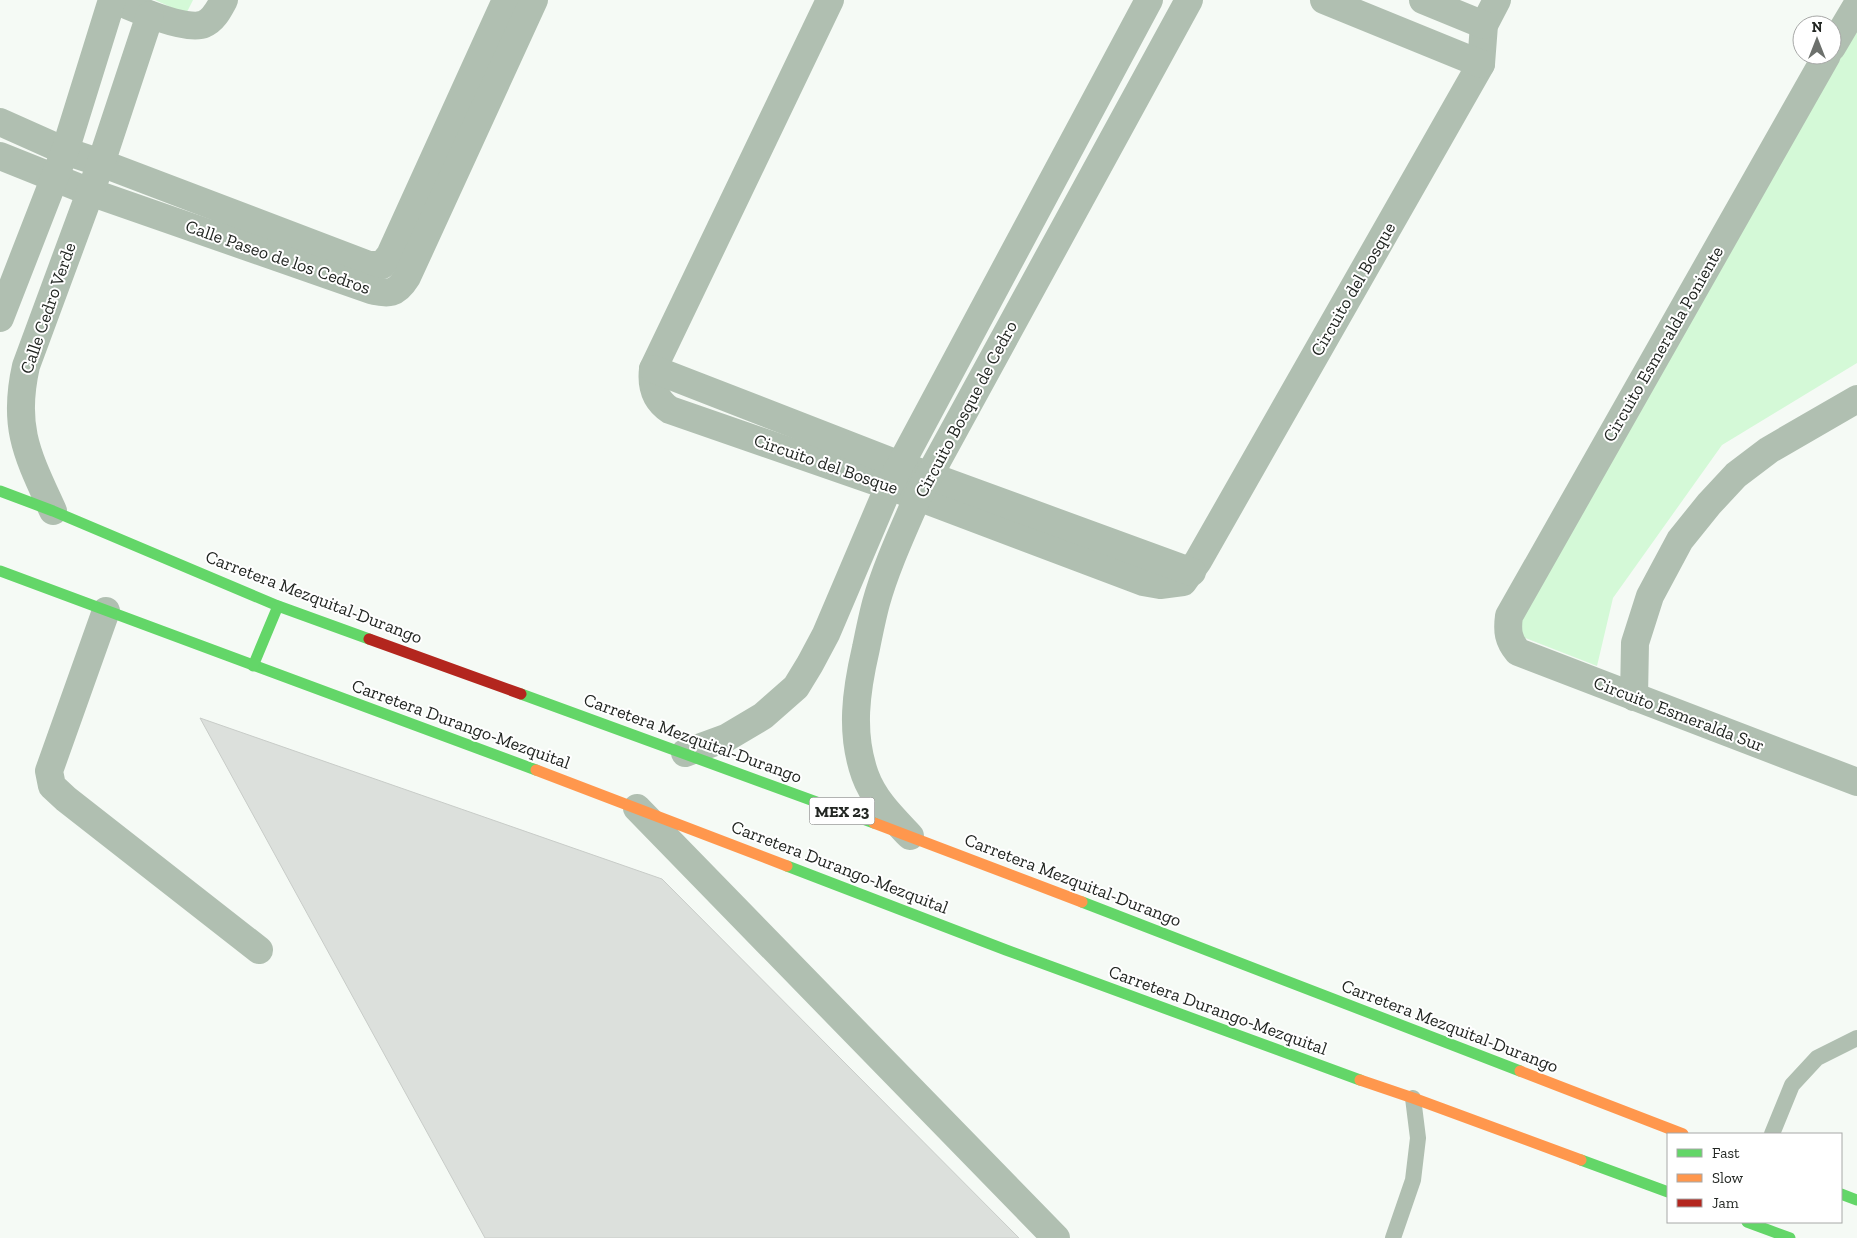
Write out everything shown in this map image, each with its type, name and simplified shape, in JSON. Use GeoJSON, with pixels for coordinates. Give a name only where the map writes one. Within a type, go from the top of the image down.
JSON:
{"type":"FeatureCollection","features":[{"type":"Feature","properties":{"kind":"main road","name":"Carretera Mezquital-Durango"},"geometry":{"type":"LineString","coordinates":[[0,491],[53,511],[278,606],[910,836],[1680,1133]]}},
{"type":"Feature","properties":{"kind":"main road","name":"Carretera Durango-Mezquital"},"geometry":{"type":"LineString","coordinates":[[0,570],[637,808],[1015,954],[1667,1192]]}},
{"type":"Feature","properties":{"kind":"main road"},"geometry":{"type":"LineString","coordinates":[[253,666],[278,606]]}},
{"type":"Feature","properties":{"kind":"main road"},"geometry":{"type":"LineString","coordinates":[[1842,1194],[1857,1200]]}},
{"type":"Feature","properties":{"kind":"main road"},"geometry":{"type":"LineString","coordinates":[[1750,1223],[1790,1238]]}},
{"type":"Feature","properties":{"kind":"street"},"geometry":{"type":"LineString","coordinates":[[0,318],[65,151],[114,0],[150,15],[196,26],[205,24],[212,19],[224,0]]}},
{"type":"Feature","properties":{"kind":"street","name":"Calle Paseo de los Cedros"},"geometry":{"type":"LineString","coordinates":[[0,122],[65,151],[369,265],[382,265],[390,255],[506,0]]}},
{"type":"Feature","properties":{"kind":"street","name":"Calle Paseo de los Cedros"},"geometry":{"type":"LineString","coordinates":[[0,156],[90,192],[371,290],[393,292],[401,287],[407,277],[534,0]]}},
{"type":"Feature","properties":{"kind":"street","name":"Circuito del Bosque"},"geometry":{"type":"LineString","coordinates":[[830,0],[653,369],[653,386],[657,396],[663,405],[670,410],[894,475],[924,486],[1143,582],[1160,585],[1183,582],[1192,572],[1481,64],[1484,25],[1497,0]]}},
{"type":"Feature","properties":{"kind":"street","name":"Circuito Bosque de Cedro"},"geometry":{"type":"LineString","coordinates":[[685,753],[726,738],[764,716],[796,687],[826,634],[894,475],[1149,0]]}},
{"type":"Feature","properties":{"kind":"street","name":"Circuito Bosque de Cedro"},"geometry":{"type":"LineString","coordinates":[[910,836],[884,810],[866,777],[856,741],[856,704],[860,675],[876,602],[892,559],[924,486],[1189,0]]}},
{"type":"Feature","properties":{"kind":"street"},"geometry":{"type":"LineString","coordinates":[[1324,0],[1481,64]]}},
{"type":"Feature","properties":{"kind":"street"},"geometry":{"type":"LineString","coordinates":[[1423,0],[1484,25]]}},
{"type":"Feature","properties":{"kind":"street"},"geometry":{"type":"LineString","coordinates":[[1842,30],[1857,5]]}},
{"type":"Feature","properties":{"kind":"street","name":"Calle Cedro Verde"},"geometry":{"type":"LineString","coordinates":[[53,511],[28,454],[22,434],[20,408],[11,381],[26,366],[101,163],[150,15]]}},
{"type":"Feature","properties":{"kind":"street","name":"Circuito Esmeralda Poniente"},"geometry":{"type":"LineString","coordinates":[[1509,637],[1507,628],[1509,616],[1821,65]]}},
{"type":"Feature","properties":{"kind":"street"},"geometry":{"type":"LineString","coordinates":[[1046,193],[1077,205]]}},
{"type":"Feature","properties":{"kind":"street"},"geometry":{"type":"LineString","coordinates":[[382,265],[393,292]]}},
{"type":"Feature","properties":{"kind":"street"},"geometry":{"type":"LineString","coordinates":[[17,272],[55,285]]}},
{"type":"Feature","properties":{"kind":"street"},"geometry":{"type":"LineString","coordinates":[[1634,697],[1636,643],[1650,596],[1680,540],[1709,504],[1736,475],[1769,450],[1857,399]]}},
{"type":"Feature","properties":{"kind":"street"},"geometry":{"type":"LineString","coordinates":[[844,591],[876,602]]}},
{"type":"Feature","properties":{"kind":"street"},"geometry":{"type":"LineString","coordinates":[[106,611],[49,771],[52,786],[259,950]]}},
{"type":"Feature","properties":{"kind":"street","name":"Circuito Esmeralda Sur"},"geometry":{"type":"LineString","coordinates":[[1509,637],[1518,652],[1857,782]]}},
{"type":"Feature","properties":{"kind":"street"},"geometry":{"type":"LineString","coordinates":[[637,808],[1056,1238]]}},
{"type":"Feature","properties":{"kind":"lane"},"geometry":{"type":"LineString","coordinates":[[1772,1133],[1792,1085],[1817,1058],[1857,1038]]}},
{"type":"Feature","properties":{"kind":"lane"},"geometry":{"type":"LineString","coordinates":[[1393,1238],[1414,1180],[1418,1138],[1413,1098]]}},
{"type":"Feature","properties":{"kind":"green space"},"geometry":{"type":"Polygon","coordinates":[[[155,0],[193,0],[186,14],[155,0]]]}},
{"type":"Feature","properties":{"kind":"green space"},"geometry":{"type":"Polygon","coordinates":[[[1857,27],[1857,363],[1722,445],[1613,598],[1597,666],[1507,631],[1835,65],[1842,65],[1842,53],[1857,27]]]}},
{"type":"Feature","properties":{"kind":"building"},"geometry":{"type":"Polygon","coordinates":[[[200,718],[662,879],[1019,1238],[485,1238],[200,718]]]}},
{"type":"Feature","properties":{"kind":"traffic: fast"},"geometry":{"type":"LineString","coordinates":[[0,491],[53,511],[278,606],[369,639]]}},
{"type":"Feature","properties":{"kind":"traffic: fast"},"geometry":{"type":"LineString","coordinates":[[0,571],[536,770]]}},
{"type":"Feature","properties":{"kind":"traffic: fast"},"geometry":{"type":"LineString","coordinates":[[253,666],[278,606]]}},
{"type":"Feature","properties":{"kind":"traffic: fast"},"geometry":{"type":"LineString","coordinates":[[521,694],[874,823]]}},
{"type":"Feature","properties":{"kind":"traffic: fast"},"geometry":{"type":"LineString","coordinates":[[787,866],[1006,950],[1360,1080]]}},
{"type":"Feature","properties":{"kind":"traffic: fast"},"geometry":{"type":"LineString","coordinates":[[1082,902],[1520,1071]]}},
{"type":"Feature","properties":{"kind":"traffic: fast"},"geometry":{"type":"LineString","coordinates":[[1581,1160],[1667,1192]]}},
{"type":"Feature","properties":{"kind":"traffic: fast"},"geometry":{"type":"LineString","coordinates":[[1842,1194],[1857,1200]]}},
{"type":"Feature","properties":{"kind":"traffic: fast"},"geometry":{"type":"LineString","coordinates":[[1750,1223],[1790,1238]]}},
{"type":"Feature","properties":{"kind":"traffic: slow"},"geometry":{"type":"LineString","coordinates":[[536,770],[787,866]]}},
{"type":"Feature","properties":{"kind":"traffic: slow"},"geometry":{"type":"LineString","coordinates":[[874,823],[1082,902]]}},
{"type":"Feature","properties":{"kind":"traffic: slow"},"geometry":{"type":"LineString","coordinates":[[1520,1071],[1680,1133]]}},
{"type":"Feature","properties":{"kind":"traffic: slow"},"geometry":{"type":"LineString","coordinates":[[1360,1080],[1581,1160]]}},
{"type":"Feature","properties":{"kind":"traffic: jam"},"geometry":{"type":"LineString","coordinates":[[369,639],[521,694]]}}]}
